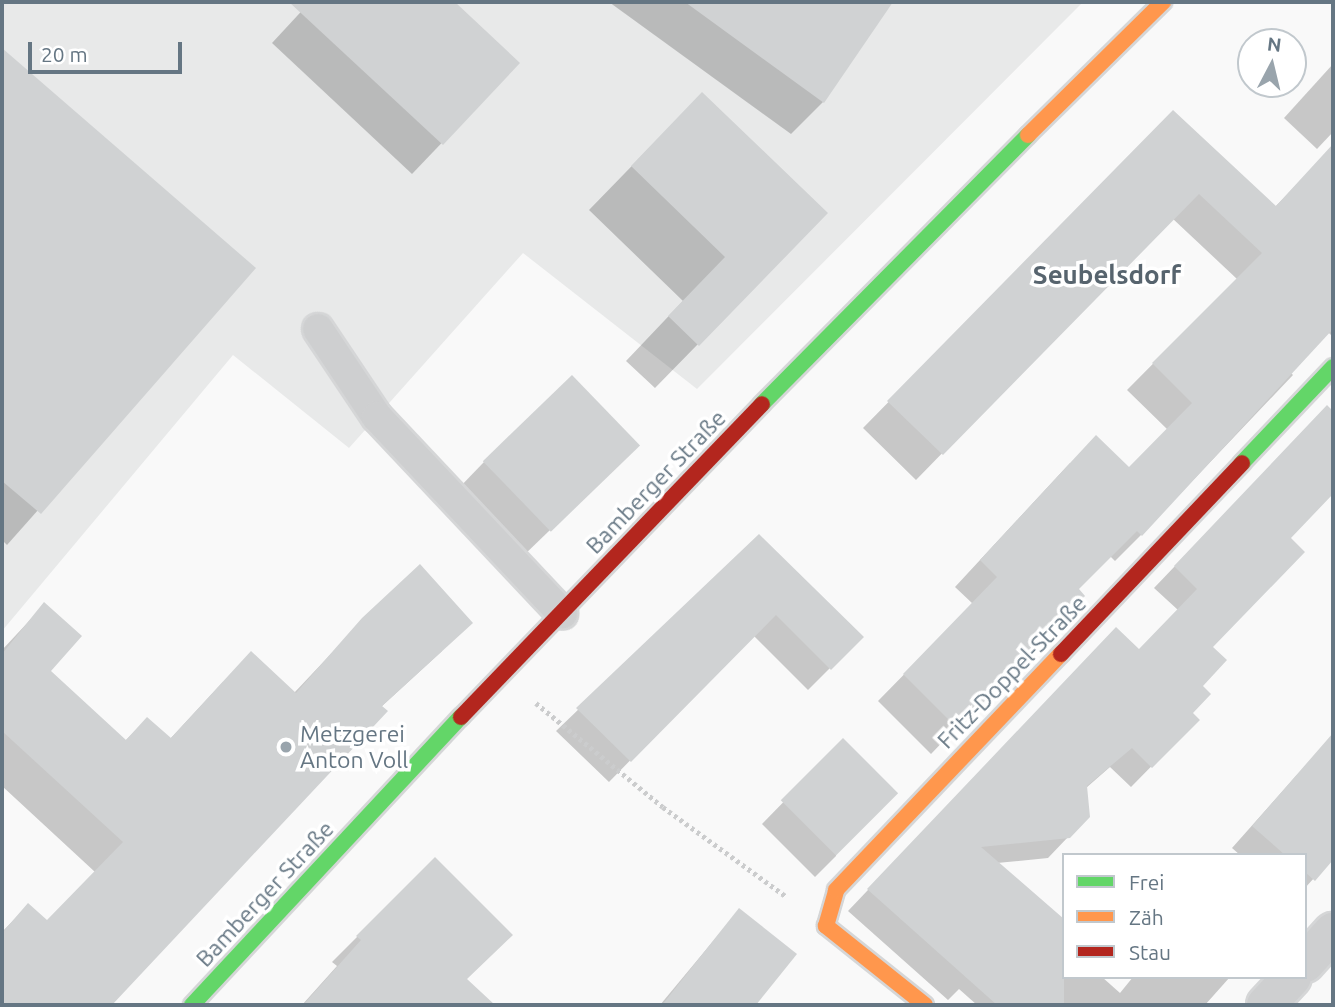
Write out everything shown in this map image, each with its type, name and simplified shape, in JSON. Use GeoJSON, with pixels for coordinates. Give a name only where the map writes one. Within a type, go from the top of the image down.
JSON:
{"type":"FeatureCollection","features":[{"type":"Feature","properties":{"kind":"street","name":"Bamberger Straße"},"geometry":{"type":"LineString","coordinates":[[192,1005],[500,674],[891,271],[1163,2]]}},
{"type":"Feature","properties":{"kind":"street","name":"Fritz-Doppel-Straße"},"geometry":{"type":"LineString","coordinates":[[826,926],[836,890],[1333,367]]}},
{"type":"Feature","properties":{"kind":"street"},"geometry":{"type":"LineString","coordinates":[[826,926],[925,1005]]}},
{"type":"Feature","properties":{"kind":"street"},"geometry":{"type":"LineString","coordinates":[[1307,961],[1333,932]]}},
{"type":"Feature","properties":{"kind":"street"},"geometry":{"type":"LineString","coordinates":[[1266,1005],[1290,979]]}},
{"type":"Feature","properties":{"kind":"lane"},"geometry":{"type":"LineString","coordinates":[[317,329],[377,417],[562,613]]}},
{"type":"Feature","properties":{"kind":"path"},"geometry":{"type":"LineString","coordinates":[[500,674],[663,807],[826,926]]}},
{"type":"Feature","properties":{"kind":"shaded area"},"geometry":{"type":"Polygon","coordinates":[[[2,2],[1083,2],[697,389],[523,253],[349,448],[233,355],[2,631],[2,2]]]}},
{"type":"Feature","properties":{"kind":"building"},"geometry":{"type":"Polygon","coordinates":[[[289,2],[455,2],[520,63],[443,145],[289,2]]]}},
{"type":"Feature","properties":{"kind":"building"},"geometry":{"type":"Polygon","coordinates":[[[685,2],[893,2],[824,103],[685,2]]]}},
{"type":"Feature","properties":{"kind":"building"},"geometry":{"type":"Polygon","coordinates":[[[2,48],[256,268],[41,514],[2,481],[2,48]]]}},
{"type":"Feature","properties":{"kind":"building"},"geometry":{"type":"Polygon","coordinates":[[[702,92],[828,213],[699,346],[668,316],[725,257],[631,166],[702,92]]]}},
{"type":"Feature","properties":{"kind":"building"},"geometry":{"type":"Polygon","coordinates":[[[1173,110],[1276,206],[1333,144],[1333,329],[1142,536],[1137,531],[1079,589],[1085,596],[958,729],[903,674],[997,577],[980,560],[1096,435],[1129,467],[1192,403],[1152,363],[1262,253],[1199,194],[943,455],[887,401],[1173,110]]]}},
{"type":"Feature","properties":{"kind":"building"},"geometry":{"type":"Polygon","coordinates":[[[572,375],[640,445],[551,532],[483,461],[572,375]]]}},
{"type":"Feature","properties":{"kind":"building"},"geometry":{"type":"Polygon","coordinates":[[[1327,405],[1333,411],[1333,494],[1291,538],[1305,552],[1213,647],[1227,660],[1203,686],[1211,694],[1193,713],[1200,720],[1152,768],[1132,748],[1087,786],[1090,817],[1070,838],[981,847],[1062,917],[1064,1005],[997,1005],[867,889],[1116,627],[1139,649],[1197,589],[1174,566],[1327,405]]]}},
{"type":"Feature","properties":{"kind":"building"},"geometry":{"type":"Polygon","coordinates":[[[759,534],[864,637],[831,670],[776,615],[631,762],[576,708],[759,534]]]}},
{"type":"Feature","properties":{"kind":"building"},"geometry":{"type":"Polygon","coordinates":[[[420,564],[473,623],[382,706],[388,711],[112,1005],[2,1005],[2,933],[28,903],[47,920],[123,842],[2,731],[2,654],[44,602],[82,636],[51,671],[126,740],[147,717],[171,738],[251,651],[296,693],[362,618],[420,564]]]}},
{"type":"Feature","properties":{"kind":"building"},"geometry":{"type":"Polygon","coordinates":[[[1333,733],[1333,860],[1315,881],[1307,874],[1307,853],[1283,853],[1252,826],[1333,733]]]}},
{"type":"Feature","properties":{"kind":"building"},"geometry":{"type":"Polygon","coordinates":[[[843,738],[898,793],[836,855],[781,800],[843,738]]]}},
{"type":"Feature","properties":{"kind":"building"},"geometry":{"type":"Polygon","coordinates":[[[435,857],[513,935],[467,979],[495,1005],[303,1005],[361,940],[356,936],[435,857]]]}},
{"type":"Feature","properties":{"kind":"building"},"geometry":{"type":"Polygon","coordinates":[[[739,908],[797,954],[756,1005],[662,1005],[739,908]]]}},
{"type":"Feature","properties":{"kind":"traffic: fast"},"geometry":{"type":"LineString","coordinates":[[762,404],[1028,135]]}},
{"type":"Feature","properties":{"kind":"traffic: fast"},"geometry":{"type":"LineString","coordinates":[[1242,463],[1333,367]]}},
{"type":"Feature","properties":{"kind":"traffic: fast"},"geometry":{"type":"LineString","coordinates":[[192,1005],[461,717]]}},
{"type":"Feature","properties":{"kind":"traffic: slow"},"geometry":{"type":"LineString","coordinates":[[1028,135],[1163,2]]}},
{"type":"Feature","properties":{"kind":"traffic: slow"},"geometry":{"type":"LineString","coordinates":[[925,1005],[826,926],[836,890],[1061,654]]}},
{"type":"Feature","properties":{"kind":"traffic: jam"},"geometry":{"type":"LineString","coordinates":[[461,717],[762,404]]}},
{"type":"Feature","properties":{"kind":"traffic: jam"},"geometry":{"type":"LineString","coordinates":[[1061,654],[1242,463]]}},
{"type":"Feature","properties":{"kind":"place","name":"Metzgerei Anton Voll"},"geometry":{"type":"Point","coordinates":[286,747]}},
{"type":"Feature","properties":{"kind":"district","name":"Seubelsdorf"},"geometry":{"type":"Point","coordinates":[1107,275]}}]}
